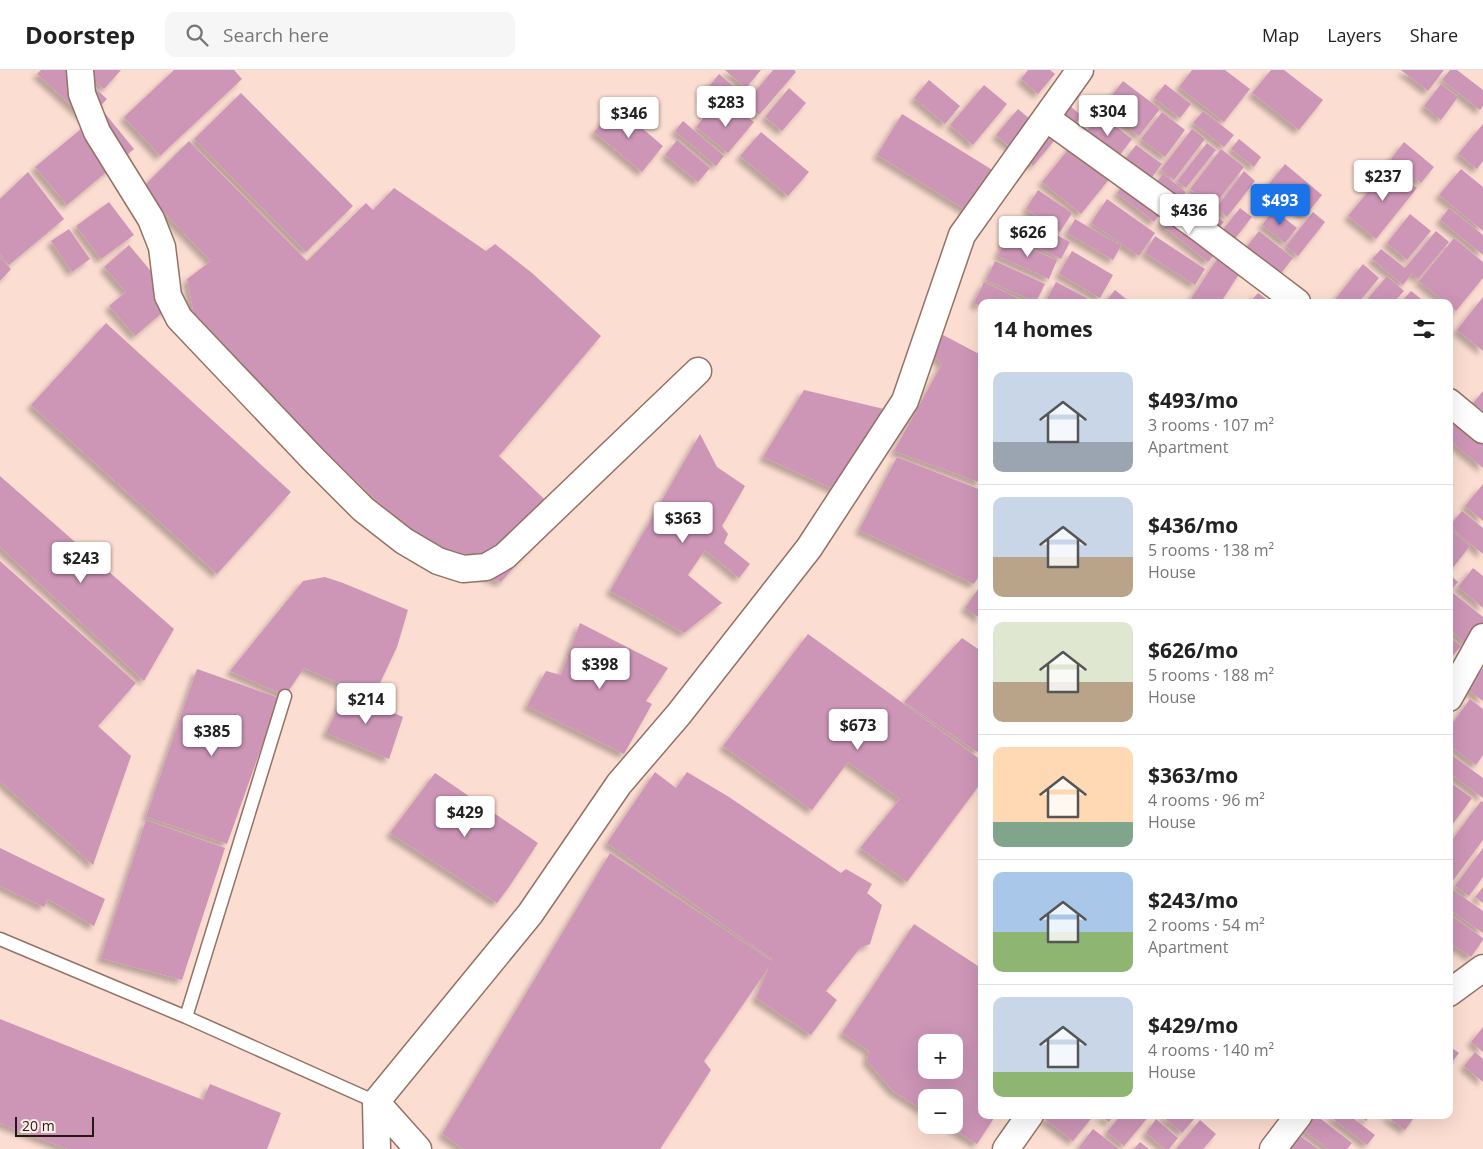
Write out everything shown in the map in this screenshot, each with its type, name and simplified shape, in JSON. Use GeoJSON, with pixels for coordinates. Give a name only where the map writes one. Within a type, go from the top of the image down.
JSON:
{"type":"FeatureCollection","features":[{"type":"Feature","properties":{"kind":"street"},"geometry":{"type":"LineString","coordinates":[[80,70],[82,94],[97,132],[151,219],[160,240],[168,296],[179,318],[363,509],[404,541],[438,561],[463,569],[486,567],[505,556],[698,371]]}},
{"type":"Feature","properties":{"kind":"street"},"geometry":{"type":"LineString","coordinates":[[377,1149],[376,1102],[530,914],[619,784],[679,714],[809,548],[905,401],[962,235],[1080,70]]}},
{"type":"Feature","properties":{"kind":"street"},"geometry":{"type":"LineString","coordinates":[[1046,118],[1199,228],[1293,299]]}},
{"type":"Feature","properties":{"kind":"street"},"geometry":{"type":"LineString","coordinates":[[1453,405],[1483,430]]}},
{"type":"Feature","properties":{"kind":"street"},"geometry":{"type":"LineString","coordinates":[[1453,691],[1483,637]]}},
{"type":"Feature","properties":{"kind":"street"},"geometry":{"type":"LineString","coordinates":[[1453,990],[1483,968]]}},
{"type":"Feature","properties":{"kind":"street"},"geometry":{"type":"LineString","coordinates":[[376,1102],[418,1149]]}},
{"type":"Feature","properties":{"kind":"street"},"geometry":{"type":"LineString","coordinates":[[1006,1149],[1027,1119]]}},
{"type":"Feature","properties":{"kind":"street"},"geometry":{"type":"LineString","coordinates":[[1273,1149],[1295,1119]]}},
{"type":"Feature","properties":{"kind":"lane"},"geometry":{"type":"LineString","coordinates":[[186,1017],[285,696]]}},
{"type":"Feature","properties":{"kind":"lane"},"geometry":{"type":"LineString","coordinates":[[0,938],[186,1017],[376,1102]]}},
{"type":"Feature","properties":{"kind":"building"},"geometry":{"type":"Polygon","coordinates":[[[41,70],[75,70],[107,99],[87,120],[37,74],[41,70]]]}},
{"type":"Feature","properties":{"kind":"building"},"geometry":{"type":"Polygon","coordinates":[[[82,70],[121,70],[104,89],[82,70]]]}},
{"type":"Feature","properties":{"kind":"building"},"geometry":{"type":"Polygon","coordinates":[[[174,70],[234,70],[242,79],[160,156],[124,117],[174,70]]]}},
{"type":"Feature","properties":{"kind":"building"},"geometry":{"type":"Polygon","coordinates":[[[725,70],[761,70],[746,88],[725,70]]]}},
{"type":"Feature","properties":{"kind":"building"},"geometry":{"type":"Polygon","coordinates":[[[773,70],[794,70],[796,72],[759,115],[745,104],[773,70]]]}},
{"type":"Feature","properties":{"kind":"building"},"geometry":{"type":"Polygon","coordinates":[[[1028,70],[1050,70],[1055,74],[1038,94],[1021,79],[1028,70]]]}},
{"type":"Feature","properties":{"kind":"building"},"geometry":{"type":"Polygon","coordinates":[[[1192,70],[1225,70],[1250,89],[1224,122],[1179,87],[1192,70]]]}},
{"type":"Feature","properties":{"kind":"building"},"geometry":{"type":"Polygon","coordinates":[[[1271,70],[1284,70],[1323,100],[1299,130],[1252,93],[1271,70]]]}},
{"type":"Feature","properties":{"kind":"building"},"geometry":{"type":"Polygon","coordinates":[[[1401,70],[1444,70],[1428,91],[1401,70]]]}},
{"type":"Feature","properties":{"kind":"building"},"geometry":{"type":"Polygon","coordinates":[[[1450,70],[1457,70],[1483,90],[1483,106],[1480,110],[1442,80],[1450,70]]]}},
{"type":"Feature","properties":{"kind":"building"},"geometry":{"type":"Polygon","coordinates":[[[719,74],[738,90],[721,111],[702,95],[719,74]]]}},
{"type":"Feature","properties":{"kind":"building"},"geometry":{"type":"Polygon","coordinates":[[[929,80],[960,106],[945,124],[914,98],[929,80]]]}},
{"type":"Feature","properties":{"kind":"building"},"geometry":{"type":"Polygon","coordinates":[[[1123,81],[1160,109],[1139,136],[1103,107],[1123,81]]]}},
{"type":"Feature","properties":{"kind":"building"},"geometry":{"type":"Polygon","coordinates":[[[1165,84],[1191,104],[1180,118],[1154,98],[1165,84]]]}},
{"type":"Feature","properties":{"kind":"building"},"geometry":{"type":"Polygon","coordinates":[[[1441,84],[1458,97],[1441,120],[1424,106],[1441,84]]]}},
{"type":"Feature","properties":{"kind":"building"},"geometry":{"type":"Polygon","coordinates":[[[984,85],[1007,104],[973,145],[950,125],[984,85]]]}},
{"type":"Feature","properties":{"kind":"building"},"geometry":{"type":"Polygon","coordinates":[[[789,88],[806,103],[782,131],[765,117],[789,88]]]}},
{"type":"Feature","properties":{"kind":"building"},"geometry":{"type":"Polygon","coordinates":[[[241,93],[353,206],[306,252],[194,139],[241,93]]]}},
{"type":"Feature","properties":{"kind":"building"},"geometry":{"type":"Polygon","coordinates":[[[1058,96],[1082,116],[1065,136],[1058,96]]]}},
{"type":"Feature","properties":{"kind":"building"},"geometry":{"type":"Polygon","coordinates":[[[616,106],[663,146],[642,172],[594,132],[616,106]]]}},
{"type":"Feature","properties":{"kind":"building"},"geometry":{"type":"Polygon","coordinates":[[[735,107],[754,122],[728,153],[696,127],[709,111],[722,122],[735,107]]]}},
{"type":"Feature","properties":{"kind":"building"},"geometry":{"type":"Polygon","coordinates":[[[1018,109],[1055,140],[1033,166],[996,135],[1018,109]]]}},
{"type":"Feature","properties":{"kind":"building"},"geometry":{"type":"Polygon","coordinates":[[[103,111],[134,149],[67,205],[35,167],[103,111]]]}},
{"type":"Feature","properties":{"kind":"building"},"geometry":{"type":"Polygon","coordinates":[[[1203,111],[1234,135],[1224,147],[1193,123],[1203,111]]]}},
{"type":"Feature","properties":{"kind":"building"},"geometry":{"type":"Polygon","coordinates":[[[1162,112],[1185,130],[1165,157],[1141,139],[1162,112]]]}},
{"type":"Feature","properties":{"kind":"building"},"geometry":{"type":"Polygon","coordinates":[[[902,114],[994,171],[969,212],[877,155],[902,114]]]}},
{"type":"Feature","properties":{"kind":"building"},"geometry":{"type":"Polygon","coordinates":[[[1100,114],[1132,139],[1116,160],[1084,135],[1100,114]]]}},
{"type":"Feature","properties":{"kind":"building"},"geometry":{"type":"Polygon","coordinates":[[[683,121],[724,156],[716,166],[675,131],[683,121]]]}},
{"type":"Feature","properties":{"kind":"building"},"geometry":{"type":"Polygon","coordinates":[[[1483,124],[1483,161],[1477,169],[1458,154],[1483,124]]]}},
{"type":"Feature","properties":{"kind":"building"},"geometry":{"type":"Polygon","coordinates":[[[1192,129],[1205,139],[1174,180],[1161,169],[1192,129]]]}},
{"type":"Feature","properties":{"kind":"building"},"geometry":{"type":"Polygon","coordinates":[[[761,132],[809,172],[788,196],[740,156],[761,132]]]}},
{"type":"Feature","properties":{"kind":"building"},"geometry":{"type":"Polygon","coordinates":[[[1239,139],[1261,157],[1254,167],[1231,149],[1239,139]]]}},
{"type":"Feature","properties":{"kind":"building"},"geometry":{"type":"Polygon","coordinates":[[[677,140],[710,168],[698,182],[665,155],[677,140]]]}},
{"type":"Feature","properties":{"kind":"building"},"geometry":{"type":"Polygon","coordinates":[[[189,141],[307,261],[366,203],[373,210],[394,188],[486,251],[495,244],[532,273],[601,336],[499,456],[561,515],[501,582],[437,558],[197,329],[187,279],[211,261],[141,189],[189,141]]]}},
{"type":"Feature","properties":{"kind":"building"},"geometry":{"type":"Polygon","coordinates":[[[1075,141],[1115,172],[1081,214],[1042,182],[1075,141]]]}},
{"type":"Feature","properties":{"kind":"building"},"geometry":{"type":"Polygon","coordinates":[[[1404,142],[1434,167],[1421,183],[1391,159],[1404,142]]]}},
{"type":"Feature","properties":{"kind":"building"},"geometry":{"type":"Polygon","coordinates":[[[1207,143],[1216,150],[1186,188],[1177,181],[1207,143]]]}},
{"type":"Feature","properties":{"kind":"building"},"geometry":{"type":"Polygon","coordinates":[[[1136,145],[1162,164],[1148,182],[1123,162],[1136,145]]]}},
{"type":"Feature","properties":{"kind":"building"},"geometry":{"type":"Polygon","coordinates":[[[1221,149],[1244,167],[1213,207],[1190,189],[1221,149]]]}},
{"type":"Feature","properties":{"kind":"building"},"geometry":{"type":"Polygon","coordinates":[[[1285,164],[1322,195],[1305,216],[1268,185],[1285,164]]]}},
{"type":"Feature","properties":{"kind":"building"},"geometry":{"type":"Polygon","coordinates":[[[1390,165],[1417,188],[1376,239],[1348,216],[1390,165]]]}},
{"type":"Feature","properties":{"kind":"building"},"geometry":{"type":"Polygon","coordinates":[[[1461,169],[1483,187],[1483,231],[1439,195],[1461,169]]]}},
{"type":"Feature","properties":{"kind":"building"},"geometry":{"type":"Polygon","coordinates":[[[1244,171],[1255,181],[1227,217],[1216,208],[1244,171]]]}},
{"type":"Feature","properties":{"kind":"building"},"geometry":{"type":"Polygon","coordinates":[[[28,172],[64,219],[9,265],[0,254],[0,199],[28,172]]]}},
{"type":"Feature","properties":{"kind":"building"},"geometry":{"type":"Polygon","coordinates":[[[1163,174],[1186,192],[1178,204],[1154,186],[1163,174]]]}},
{"type":"Feature","properties":{"kind":"building"},"geometry":{"type":"Polygon","coordinates":[[[1128,179],[1164,208],[1154,222],[1117,193],[1128,179]]]}},
{"type":"Feature","properties":{"kind":"building"},"geometry":{"type":"Polygon","coordinates":[[[1038,190],[1072,213],[1060,232],[1026,209],[1038,190]]]}},
{"type":"Feature","properties":{"kind":"building"},"geometry":{"type":"Polygon","coordinates":[[[1189,195],[1224,222],[1215,233],[1181,206],[1189,195]]]}},
{"type":"Feature","properties":{"kind":"building"},"geometry":{"type":"Polygon","coordinates":[[[1107,199],[1155,233],[1139,256],[1091,223],[1107,199]]]}},
{"type":"Feature","properties":{"kind":"building"},"geometry":{"type":"Polygon","coordinates":[[[109,202],[134,235],[101,259],[76,226],[109,202]]]}},
{"type":"Feature","properties":{"kind":"building"},"geometry":{"type":"Polygon","coordinates":[[[1240,208],[1252,217],[1230,245],[1218,236],[1240,208]]]}},
{"type":"Feature","properties":{"kind":"building"},"geometry":{"type":"Polygon","coordinates":[[[1449,208],[1483,235],[1483,255],[1440,220],[1449,208]]]}},
{"type":"Feature","properties":{"kind":"building"},"geometry":{"type":"Polygon","coordinates":[[[1170,210],[1219,249],[1208,262],[1160,224],[1170,210]]]}},
{"type":"Feature","properties":{"kind":"building"},"geometry":{"type":"Polygon","coordinates":[[[1274,210],[1297,228],[1285,243],[1262,225],[1274,210]]]}},
{"type":"Feature","properties":{"kind":"building"},"geometry":{"type":"Polygon","coordinates":[[[1313,212],[1325,222],[1298,256],[1286,246],[1313,212]]]}},
{"type":"Feature","properties":{"kind":"building"},"geometry":{"type":"Polygon","coordinates":[[[1410,214],[1431,231],[1407,260],[1387,243],[1410,214]]]}},
{"type":"Feature","properties":{"kind":"building"},"geometry":{"type":"Polygon","coordinates":[[[1020,216],[1070,242],[1061,259],[1011,234],[1020,216]]]}},
{"type":"Feature","properties":{"kind":"building"},"geometry":{"type":"Polygon","coordinates":[[[1075,219],[1121,246],[1113,260],[1067,233],[1075,219]]]}},
{"type":"Feature","properties":{"kind":"building"},"geometry":{"type":"Polygon","coordinates":[[[69,229],[90,259],[72,272],[51,241],[69,229]]]}},
{"type":"Feature","properties":{"kind":"building"},"geometry":{"type":"Polygon","coordinates":[[[1259,231],[1293,258],[1275,281],[1241,254],[1259,231]]]}},
{"type":"Feature","properties":{"kind":"building"},"geometry":{"type":"Polygon","coordinates":[[[1436,231],[1449,242],[1418,279],[1412,273],[1403,285],[1372,259],[1381,249],[1405,268],[1436,231]]]}},
{"type":"Feature","properties":{"kind":"building"},"geometry":{"type":"Polygon","coordinates":[[[1155,236],[1205,269],[1195,285],[1145,253],[1155,236]]]}},
{"type":"Feature","properties":{"kind":"building"},"geometry":{"type":"Polygon","coordinates":[[[1005,238],[1057,260],[1049,279],[998,256],[1005,238]]]}},
{"type":"Feature","properties":{"kind":"building"},"geometry":{"type":"Polygon","coordinates":[[[1454,238],[1483,262],[1483,278],[1456,311],[1453,308],[1453,299],[1441,299],[1419,281],[1454,238]]]}},
{"type":"Feature","properties":{"kind":"building"},"geometry":{"type":"Polygon","coordinates":[[[129,245],[176,301],[135,336],[109,306],[126,292],[104,267],[129,245]]]}},
{"type":"Feature","properties":{"kind":"building"},"geometry":{"type":"Polygon","coordinates":[[[1072,251],[1113,275],[1100,298],[1059,274],[1072,251]]]}},
{"type":"Feature","properties":{"kind":"building"},"geometry":{"type":"Polygon","coordinates":[[[1221,253],[1243,268],[1223,299],[1191,299],[1221,253]]]}},
{"type":"Feature","properties":{"kind":"building"},"geometry":{"type":"Polygon","coordinates":[[[0,258],[11,269],[0,281],[0,258]]]}},
{"type":"Feature","properties":{"kind":"building"},"geometry":{"type":"Polygon","coordinates":[[[995,261],[1045,284],[1038,299],[1029,299],[986,280],[995,261]]]}},
{"type":"Feature","properties":{"kind":"building"},"geometry":{"type":"Polygon","coordinates":[[[1363,264],[1379,278],[1362,299],[1335,299],[1363,264]]]}},
{"type":"Feature","properties":{"kind":"building"},"geometry":{"type":"Polygon","coordinates":[[[1387,276],[1404,291],[1397,299],[1368,299],[1387,276]]]}},
{"type":"Feature","properties":{"kind":"building"},"geometry":{"type":"Polygon","coordinates":[[[984,282],[1020,299],[978,299],[978,305],[974,303],[984,282]]]}},
{"type":"Feature","properties":{"kind":"building"},"geometry":{"type":"Polygon","coordinates":[[[1056,282],[1087,298],[1086,299],[1047,299],[1056,282]]]}},
{"type":"Feature","properties":{"kind":"building"},"geometry":{"type":"Polygon","coordinates":[[[1115,290],[1126,299],[1108,299],[1115,290]]]}},
{"type":"Feature","properties":{"kind":"building"},"geometry":{"type":"Polygon","coordinates":[[[1411,291],[1421,299],[1404,299],[1411,291]]]}},
{"type":"Feature","properties":{"kind":"building"},"geometry":{"type":"Polygon","coordinates":[[[1258,293],[1266,299],[1253,299],[1258,293]]]}},
{"type":"Feature","properties":{"kind":"building"},"geometry":{"type":"Polygon","coordinates":[[[1483,297],[1483,351],[1457,330],[1483,297]]]}},
{"type":"Feature","properties":{"kind":"building"},"geometry":{"type":"Polygon","coordinates":[[[106,323],[291,492],[217,574],[31,405],[106,323]]]}},
{"type":"Feature","properties":{"kind":"building"},"geometry":{"type":"Polygon","coordinates":[[[943,335],[978,353],[978,482],[894,451],[942,364],[932,354],[943,335]]]}},
{"type":"Feature","properties":{"kind":"building"},"geometry":{"type":"Polygon","coordinates":[[[804,390],[884,409],[836,490],[763,457],[804,390]]]}},
{"type":"Feature","properties":{"kind":"building"},"geometry":{"type":"Polygon","coordinates":[[[1483,391],[1483,411],[1473,403],[1483,391]]]}},
{"type":"Feature","properties":{"kind":"building"},"geometry":{"type":"Polygon","coordinates":[[[1453,417],[1483,439],[1483,468],[1453,443],[1453,417]]]}},
{"type":"Feature","properties":{"kind":"building"},"geometry":{"type":"Polygon","coordinates":[[[700,434],[717,467],[745,486],[722,526],[728,534],[724,543],[750,564],[739,578],[705,550],[688,575],[722,603],[684,633],[610,591],[700,434]]]}},
{"type":"Feature","properties":{"kind":"building"},"geometry":{"type":"Polygon","coordinates":[[[897,457],[978,489],[978,578],[974,584],[859,530],[897,457]]]}},
{"type":"Feature","properties":{"kind":"building"},"geometry":{"type":"Polygon","coordinates":[[[0,476],[174,629],[144,681],[0,547],[0,476]]]}},
{"type":"Feature","properties":{"kind":"building"},"geometry":{"type":"Polygon","coordinates":[[[1483,484],[1483,521],[1465,506],[1483,484]]]}},
{"type":"Feature","properties":{"kind":"building"},"geometry":{"type":"Polygon","coordinates":[[[1462,511],[1483,528],[1483,554],[1453,529],[1453,521],[1462,511]]]}},
{"type":"Feature","properties":{"kind":"building"},"geometry":{"type":"Polygon","coordinates":[[[1453,532],[1470,546],[1453,567],[1453,532]]]}},
{"type":"Feature","properties":{"kind":"building"},"geometry":{"type":"Polygon","coordinates":[[[0,561],[136,683],[98,726],[131,756],[93,865],[0,781],[0,561]]]}},
{"type":"Feature","properties":{"kind":"building"},"geometry":{"type":"Polygon","coordinates":[[[1473,568],[1483,576],[1483,608],[1458,587],[1473,568]]]}},
{"type":"Feature","properties":{"kind":"building"},"geometry":{"type":"Polygon","coordinates":[[[325,577],[408,610],[397,647],[373,698],[304,668],[285,696],[230,671],[303,581],[325,577]]]}},
{"type":"Feature","properties":{"kind":"building"},"geometry":{"type":"Polygon","coordinates":[[[1453,578],[1458,582],[1453,588],[1453,578]]]}},
{"type":"Feature","properties":{"kind":"building"},"geometry":{"type":"Polygon","coordinates":[[[978,589],[978,617],[965,608],[978,589]]]}},
{"type":"Feature","properties":{"kind":"building"},"geometry":{"type":"Polygon","coordinates":[[[1453,593],[1483,617],[1483,623],[1466,644],[1453,633],[1453,593]]]}},
{"type":"Feature","properties":{"kind":"building"},"geometry":{"type":"Polygon","coordinates":[[[580,623],[668,668],[646,701],[652,704],[624,754],[527,706],[546,671],[561,675],[580,623]]]}},
{"type":"Feature","properties":{"kind":"building"},"geometry":{"type":"Polygon","coordinates":[[[808,634],[978,758],[978,787],[907,882],[860,848],[900,799],[848,762],[812,810],[723,746],[808,634]]]}},
{"type":"Feature","properties":{"kind":"building"},"geometry":{"type":"Polygon","coordinates":[[[962,638],[978,649],[977,752],[904,702],[962,638]]]}},
{"type":"Feature","properties":{"kind":"building"},"geometry":{"type":"Polygon","coordinates":[[[1453,639],[1461,646],[1453,655],[1453,639]]]}},
{"type":"Feature","properties":{"kind":"building"},"geometry":{"type":"Polygon","coordinates":[[[1483,668],[1483,701],[1467,689],[1483,668]]]}},
{"type":"Feature","properties":{"kind":"building"},"geometry":{"type":"Polygon","coordinates":[[[197,669],[279,698],[227,844],[146,817],[197,669]]]}},
{"type":"Feature","properties":{"kind":"building"},"geometry":{"type":"Polygon","coordinates":[[[346,692],[403,717],[389,759],[326,733],[346,692]]]}},
{"type":"Feature","properties":{"kind":"building"},"geometry":{"type":"Polygon","coordinates":[[[1470,699],[1483,709],[1483,755],[1476,765],[1453,748],[1453,722],[1470,699]]]}},
{"type":"Feature","properties":{"kind":"building"},"geometry":{"type":"Polygon","coordinates":[[[1453,756],[1483,778],[1483,798],[1453,776],[1453,756]]]}},
{"type":"Feature","properties":{"kind":"building"},"geometry":{"type":"Polygon","coordinates":[[[655,772],[676,788],[687,772],[729,797],[841,873],[846,869],[872,884],[867,893],[882,905],[870,944],[860,948],[826,991],[837,1000],[811,1035],[756,998],[769,967],[704,1061],[711,1070],[660,1149],[464,1149],[442,1134],[610,853],[772,961],[772,959],[607,843],[655,772]]]}},
{"type":"Feature","properties":{"kind":"building"},"geometry":{"type":"Polygon","coordinates":[[[435,773],[538,843],[497,903],[390,833],[435,773]]]}},
{"type":"Feature","properties":{"kind":"building"},"geometry":{"type":"Polygon","coordinates":[[[1453,784],[1472,798],[1453,824],[1453,784]]]}},
{"type":"Feature","properties":{"kind":"building"},"geometry":{"type":"Polygon","coordinates":[[[1481,801],[1483,802],[1483,840],[1453,881],[1453,839],[1481,801]]]}},
{"type":"Feature","properties":{"kind":"building"},"geometry":{"type":"Polygon","coordinates":[[[146,820],[225,848],[182,980],[101,958],[146,820]]]}},
{"type":"Feature","properties":{"kind":"building"},"geometry":{"type":"Polygon","coordinates":[[[0,848],[105,899],[94,926],[48,899],[44,907],[0,886],[0,848]]]}},
{"type":"Feature","properties":{"kind":"building"},"geometry":{"type":"Polygon","coordinates":[[[1483,848],[1483,877],[1469,896],[1455,886],[1483,848]]]}},
{"type":"Feature","properties":{"kind":"building"},"geometry":{"type":"Polygon","coordinates":[[[1483,887],[1483,903],[1475,897],[1483,887]]]}},
{"type":"Feature","properties":{"kind":"building"},"geometry":{"type":"Polygon","coordinates":[[[1453,890],[1483,911],[1483,933],[1453,912],[1453,890]]]}},
{"type":"Feature","properties":{"kind":"building"},"geometry":{"type":"Polygon","coordinates":[[[1453,917],[1483,938],[1471,957],[1453,945],[1453,917]]]}},
{"type":"Feature","properties":{"kind":"building"},"geometry":{"type":"Polygon","coordinates":[[[914,924],[978,966],[978,1119],[993,1119],[977,1144],[961,1134],[963,1134],[963,1089],[918,1089],[918,1107],[893,1091],[867,1061],[869,1051],[842,1033],[914,924]]]}},
{"type":"Feature","properties":{"kind":"building"},"geometry":{"type":"Polygon","coordinates":[[[0,1019],[203,1100],[210,1084],[281,1113],[267,1149],[68,1149],[0,1123],[0,1019]]]}},
{"type":"Feature","properties":{"kind":"building"},"geometry":{"type":"Polygon","coordinates":[[[1483,1027],[1483,1052],[1471,1042],[1483,1027]]]}},
{"type":"Feature","properties":{"kind":"building"},"geometry":{"type":"Polygon","coordinates":[[[1453,1049],[1459,1053],[1453,1061],[1453,1049]]]}},
{"type":"Feature","properties":{"kind":"building"},"geometry":{"type":"Polygon","coordinates":[[[1475,1052],[1483,1059],[1483,1082],[1464,1066],[1475,1052]]]}},
{"type":"Feature","properties":{"kind":"building"},"geometry":{"type":"Polygon","coordinates":[[[1044,1119],[1091,1119],[1073,1141],[1044,1119]]]}},
{"type":"Feature","properties":{"kind":"building"},"geometry":{"type":"Polygon","coordinates":[[[1118,1119],[1147,1119],[1124,1146],[1107,1132],[1118,1119]]]}},
{"type":"Feature","properties":{"kind":"building"},"geometry":{"type":"Polygon","coordinates":[[[1156,1119],[1178,1138],[1169,1149],[1165,1149],[1146,1133],[1156,1119]]]}},
{"type":"Feature","properties":{"kind":"building"},"geometry":{"type":"Polygon","coordinates":[[[1166,1119],[1194,1119],[1182,1133],[1166,1119]]]}},
{"type":"Feature","properties":{"kind":"building"},"geometry":{"type":"Polygon","coordinates":[[[1304,1119],[1321,1119],[1352,1143],[1347,1149],[1328,1149],[1298,1126],[1304,1119]]]}},
{"type":"Feature","properties":{"kind":"building"},"geometry":{"type":"Polygon","coordinates":[[[1333,1119],[1354,1119],[1375,1135],[1367,1145],[1333,1119]]]}},
{"type":"Feature","properties":{"kind":"building"},"geometry":{"type":"Polygon","coordinates":[[[1390,1119],[1413,1119],[1405,1130],[1390,1119]]]}},
{"type":"Feature","properties":{"kind":"building"},"geometry":{"type":"Polygon","coordinates":[[[1200,1120],[1216,1134],[1203,1149],[1176,1149],[1200,1120]]]}},
{"type":"Feature","properties":{"kind":"building"},"geometry":{"type":"Polygon","coordinates":[[[1093,1129],[1119,1149],[1081,1149],[1079,1147],[1093,1129]]]}},
{"type":"Feature","properties":{"kind":"building"},"geometry":{"type":"Polygon","coordinates":[[[1299,1135],[1318,1149],[1289,1149],[1299,1135]]]}},
{"type":"Feature","properties":{"kind":"building"},"geometry":{"type":"Polygon","coordinates":[[[1140,1142],[1149,1149],[1134,1149],[1140,1142]]]}}]}
